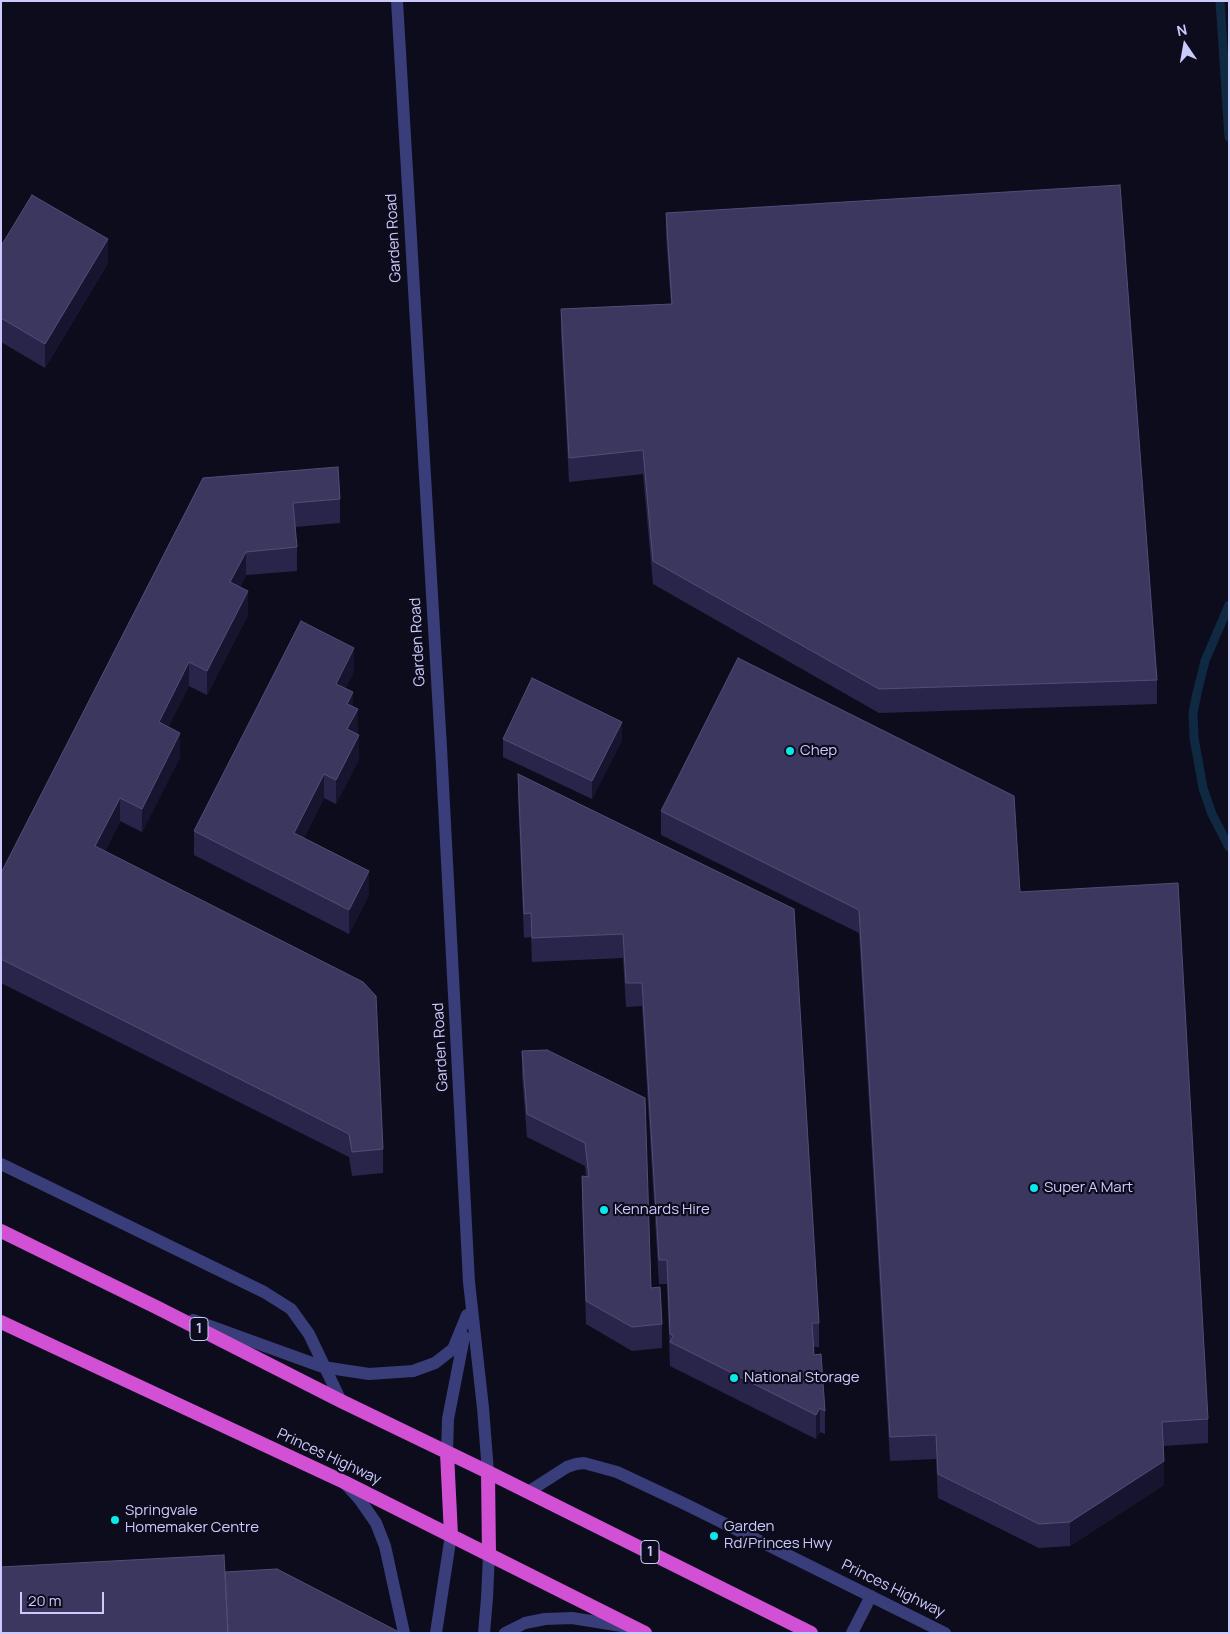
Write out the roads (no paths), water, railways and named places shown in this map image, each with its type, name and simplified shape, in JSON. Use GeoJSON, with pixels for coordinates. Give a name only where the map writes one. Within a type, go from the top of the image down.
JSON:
{"type":"FeatureCollection","features":[{"type":"Feature","properties":{"kind":"highway","name":"1"},"geometry":{"type":"LineString","coordinates":[[1,1231],[811,1633]]}},
{"type":"Feature","properties":{"kind":"highway","name":"Princes Highway"},"geometry":{"type":"LineString","coordinates":[[1,1322],[344,1482],[641,1632]]}},
{"type":"Feature","properties":{"kind":"highway"},"geometry":{"type":"LineString","coordinates":[[447,1453],[451,1535]]}},
{"type":"Feature","properties":{"kind":"highway"},"geometry":{"type":"LineString","coordinates":[[488,1472],[489,1554]]}},
{"type":"Feature","properties":{"kind":"street","name":"Garden Road"},"geometry":{"type":"LineString","coordinates":[[397,1],[440,738],[469,1282],[488,1472]]}},
{"type":"Feature","properties":{"kind":"street"},"geometry":{"type":"LineString","coordinates":[[1,1164],[264,1292],[290,1309],[309,1334],[341,1401]]}},
{"type":"Feature","properties":{"kind":"street","name":"Garden Road"},"geometry":{"type":"LineString","coordinates":[[447,1453],[448,1419],[468,1315],[469,1282]]}},
{"type":"Feature","properties":{"kind":"street"},"geometry":{"type":"LineString","coordinates":[[158,1308],[324,1367],[369,1374],[413,1371],[422,1369],[443,1358],[453,1349],[468,1315]]}},
{"type":"Feature","properties":{"kind":"street","name":"Princes Highway"},"geometry":{"type":"LineString","coordinates":[[528,1492],[567,1467],[584,1464],[617,1472],[945,1633]]}},
{"type":"Feature","properties":{"kind":"street"},"geometry":{"type":"LineString","coordinates":[[344,1482],[360,1500],[376,1523],[385,1546],[404,1633]]}},
{"type":"Feature","properties":{"kind":"street"},"geometry":{"type":"LineString","coordinates":[[436,1633],[451,1535]]}},
{"type":"Feature","properties":{"kind":"street"},"geometry":{"type":"LineString","coordinates":[[484,1633],[488,1598],[489,1554]]}},
{"type":"Feature","properties":{"kind":"street"},"geometry":{"type":"LineString","coordinates":[[852,1633],[871,1596]]}},
{"type":"Feature","properties":{"kind":"street"},"geometry":{"type":"LineString","coordinates":[[505,1633],[525,1623],[545,1619],[572,1618],[641,1632]]}},
{"type":"Feature","properties":{"kind":"waterway"},"geometry":{"type":"LineString","coordinates":[[1220,1],[1229,137]]}},
{"type":"Feature","properties":{"kind":"waterway"},"geometry":{"type":"LineString","coordinates":[[1229,605],[1205,661],[1193,713],[1194,738],[1203,788],[1212,814],[1229,847]]}},
{"type":"Feature","properties":{"kind":"place","name":"Chep"},"geometry":{"type":"Point","coordinates":[790,751]}},
{"type":"Feature","properties":{"kind":"place","name":"Super A Mart"},"geometry":{"type":"Point","coordinates":[1034,1188]}},
{"type":"Feature","properties":{"kind":"place","name":"Kennards Hire"},"geometry":{"type":"Point","coordinates":[604,1210]}},
{"type":"Feature","properties":{"kind":"place","name":"National Storage"},"geometry":{"type":"Point","coordinates":[734,1378]}},
{"type":"Feature","properties":{"kind":"place","name":"Springvale Homemaker Centre"},"geometry":{"type":"Point","coordinates":[115,1520]}},
{"type":"Feature","properties":{"kind":"place","name":"Garden Rd/Princes Hwy"},"geometry":{"type":"Point","coordinates":[714,1536]}}]}
